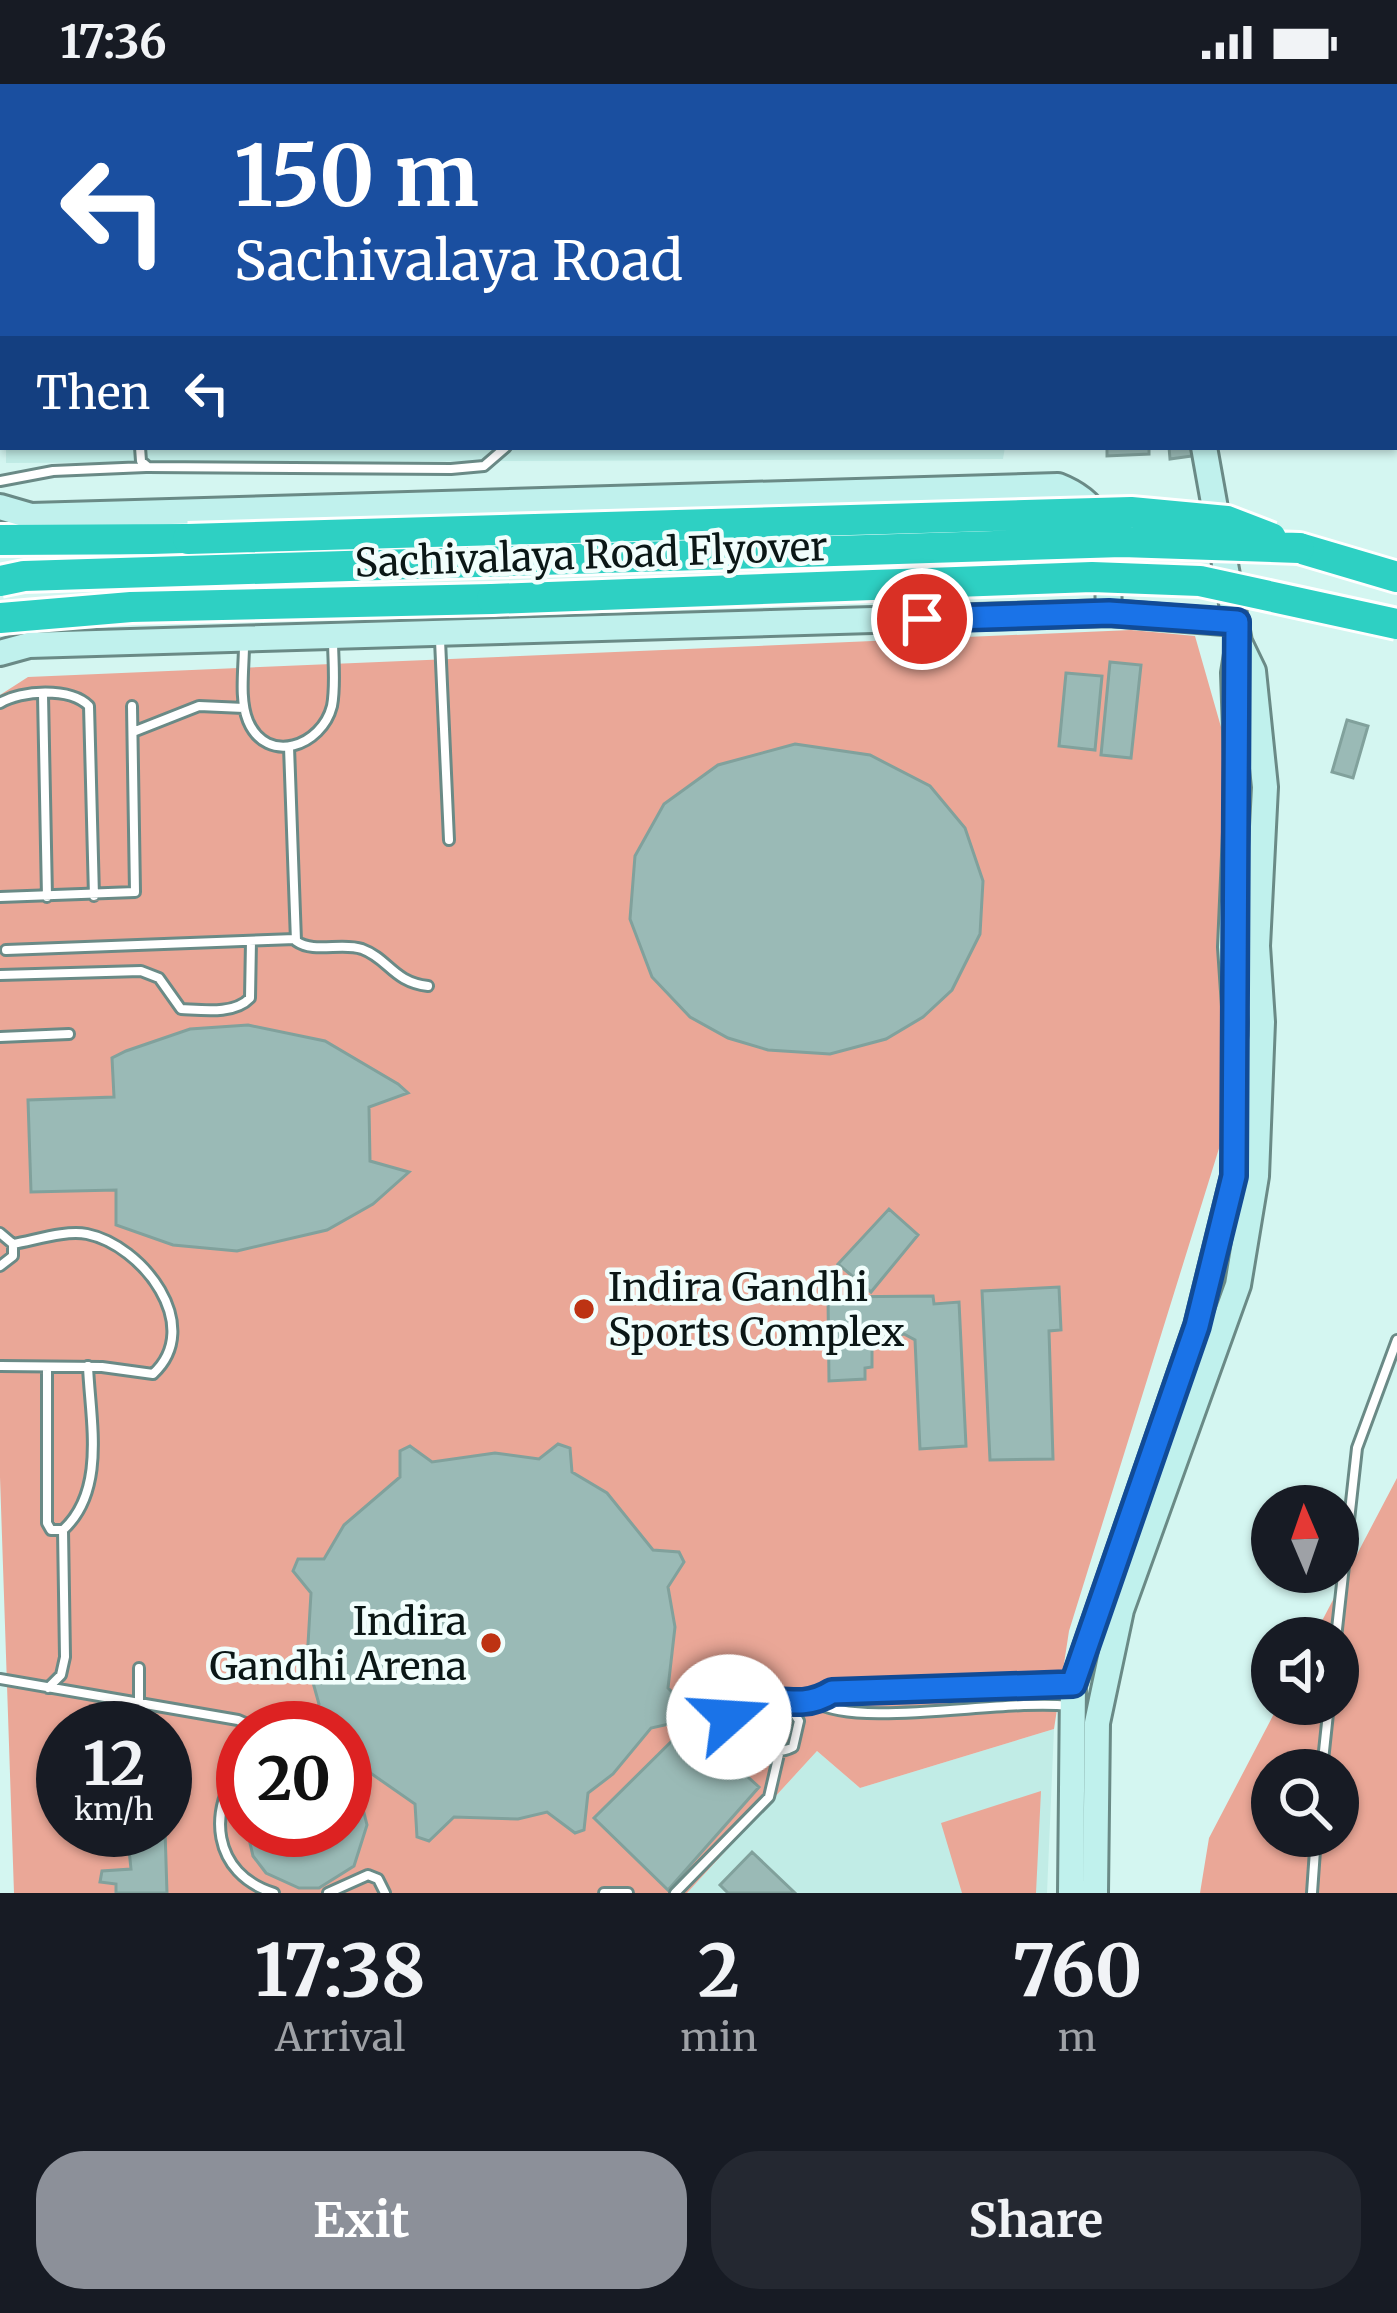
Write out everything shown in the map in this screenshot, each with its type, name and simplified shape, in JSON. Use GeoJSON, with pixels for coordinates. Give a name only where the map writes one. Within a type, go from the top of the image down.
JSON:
{"type":"FeatureCollection","features":[{"type":"Feature","properties":{"kind":"highway"},"geometry":{"type":"LineString","coordinates":[[0,540],[270,541],[1131,512],[1227,521],[1299,548]]}},
{"type":"Feature","properties":{"kind":"highway","name":"Sachivalaya Road Flyover"},"geometry":{"type":"LineString","coordinates":[[0,581],[23,576],[1122,542],[1299,548],[1397,578]]}},
{"type":"Feature","properties":{"kind":"highway","name":"Sachivalaya Road Flyover"},"geometry":{"type":"LineString","coordinates":[[0,618],[88,610],[1092,577],[1199,581],[1397,624]]}},
{"type":"Feature","properties":{"kind":"street"},"geometry":{"type":"LineString","coordinates":[[1095,1893],[1072,1696],[1197,1326],[1234,1176],[1244,976],[1234,673],[1238,632],[1205,450]]}},
{"type":"Feature","properties":{"kind":"street"},"geometry":{"type":"LineString","coordinates":[[0,507],[31,516],[1058,486],[1084,496],[1103,519],[1109,613]]}},
{"type":"Feature","properties":{"kind":"street"},"geometry":{"type":"LineString","coordinates":[[0,653],[29,645],[244,637],[1109,613],[1238,632]]}},
{"type":"Feature","properties":{"kind":"street"},"geometry":{"type":"LineString","coordinates":[[1071,1893],[1082,1787],[1121,1610],[1238,1285],[1256,1176],[1262,1022],[1244,976]]}},
{"type":"Feature","properties":{"kind":"street"},"geometry":{"type":"LineString","coordinates":[[1072,1696],[1100,1704]]}},
{"type":"Feature","properties":{"kind":"lane"},"geometry":{"type":"LineString","coordinates":[[141,450],[148,467]]}},
{"type":"Feature","properties":{"kind":"lane"},"geometry":{"type":"LineString","coordinates":[[0,481],[53,471],[148,467],[451,469],[484,466],[503,450]]}},
{"type":"Feature","properties":{"kind":"lane"},"geometry":{"type":"LineString","coordinates":[[440,632],[449,840]]}},
{"type":"Feature","properties":{"kind":"lane"},"geometry":{"type":"LineString","coordinates":[[244,637],[244,708],[255,735],[289,747],[314,739],[327,720],[332,705],[333,634]]}},
{"type":"Feature","properties":{"kind":"lane"},"geometry":{"type":"LineString","coordinates":[[0,704],[18,695],[71,694],[88,706],[94,896]]}},
{"type":"Feature","properties":{"kind":"lane"},"geometry":{"type":"LineString","coordinates":[[43,695],[47,897]]}},
{"type":"Feature","properties":{"kind":"lane"},"geometry":{"type":"LineString","coordinates":[[0,895],[135,892],[132,706]]}},
{"type":"Feature","properties":{"kind":"lane"},"geometry":{"type":"LineString","coordinates":[[133,732],[199,706],[244,708]]}},
{"type":"Feature","properties":{"kind":"lane"},"geometry":{"type":"LineString","coordinates":[[289,747],[295,939]]}},
{"type":"Feature","properties":{"kind":"lane"},"geometry":{"type":"LineString","coordinates":[[6,950],[295,939],[303,946],[358,948],[401,981],[428,986]]}},
{"type":"Feature","properties":{"kind":"lane"},"geometry":{"type":"LineString","coordinates":[[0,975],[141,970],[159,978],[181,1009],[224,1009],[242,1006],[250,998],[251,941]]}},
{"type":"Feature","properties":{"kind":"lane"},"geometry":{"type":"LineString","coordinates":[[0,1036],[69,1034]]}},
{"type":"Feature","properties":{"kind":"lane"},"geometry":{"type":"LineString","coordinates":[[0,1233],[13,1244],[91,1235],[160,1283],[170,1313],[168,1354],[153,1374],[88,1366],[0,1366]]}},
{"type":"Feature","properties":{"kind":"lane"},"geometry":{"type":"LineString","coordinates":[[0,1266],[13,1256],[13,1244]]}},
{"type":"Feature","properties":{"kind":"lane"},"geometry":{"type":"LineString","coordinates":[[1338,1617],[1357,1448],[1397,1340]]}},
{"type":"Feature","properties":{"kind":"lane"},"geometry":{"type":"LineString","coordinates":[[47,1366],[47,1523],[51,1530],[62,1530]]}},
{"type":"Feature","properties":{"kind":"lane"},"geometry":{"type":"LineString","coordinates":[[81,1696],[63,1670],[62,1530],[83,1504],[91,1480],[88,1366]]}},
{"type":"Feature","properties":{"kind":"lane"},"geometry":{"type":"LineString","coordinates":[[139,1668],[139,1701]]}},
{"type":"Feature","properties":{"kind":"lane"},"geometry":{"type":"LineString","coordinates":[[48,1688],[63,1670]]}},
{"type":"Feature","properties":{"kind":"lane"},"geometry":{"type":"LineString","coordinates":[[0,1679],[113,1701]]}},
{"type":"Feature","properties":{"kind":"lane"},"geometry":{"type":"LineString","coordinates":[[1022,1682],[1022,1702]]}},
{"type":"Feature","properties":{"kind":"lane"},"geometry":{"type":"LineString","coordinates":[[789,1705],[800,1728],[793,1747],[779,1754],[769,1753],[748,1736],[729,1711],[737,1700],[762,1696],[789,1705],[815,1702],[832,1692],[1022,1682],[1072,1696]]}},
{"type":"Feature","properties":{"kind":"lane"},"geometry":{"type":"LineString","coordinates":[[846,1713],[847,1691]]}},
{"type":"Feature","properties":{"kind":"lane"},"geometry":{"type":"LineString","coordinates":[[815,1702],[846,1713],[1072,1696]]}},
{"type":"Feature","properties":{"kind":"lane"},"geometry":{"type":"LineString","coordinates":[[675,1893],[770,1797],[779,1754]]}},
{"type":"Feature","properties":{"kind":"lane"},"geometry":{"type":"LineString","coordinates":[[231,1857],[240,1874],[274,1893]]}},
{"type":"Feature","properties":{"kind":"lane"},"geometry":{"type":"LineString","coordinates":[[1312,1893],[1315,1857]]}},
{"type":"Feature","properties":{"kind":"lane"},"geometry":{"type":"LineString","coordinates":[[328,1893],[368,1875],[378,1879],[386,1893]]}},
{"type":"Feature","properties":{"kind":"lane"},"geometry":{"type":"LineString","coordinates":[[604,1893],[628,1893]]}},
{"type":"Feature","properties":{"kind":"shaded area"},"geometry":{"type":"Polygon","coordinates":[[[6,450],[1004,450],[1003,459],[6,463],[6,450]]]}},
{"type":"Feature","properties":{"kind":"shaded area","name":"Indira Gandhi Sports Complex"},"geometry":{"type":"Polygon","coordinates":[[[1131,630],[1195,636],[1223,734],[1221,1142],[1069,1631],[1054,1729],[860,1788],[817,1751],[687,1893],[14,1893],[0,1477],[0,695],[28,677],[1131,630]]]}},
{"type":"Feature","properties":{"kind":"shaded area"},"geometry":{"type":"Polygon","coordinates":[[[1397,1478],[1397,1893],[1200,1893],[1209,1838],[1251,1758],[1251,1857],[1359,1857],[1359,1749],[1255,1749],[1268,1725],[1359,1725],[1359,1617],[1324,1617],[1337,1593],[1359,1593],[1359,1550],[1397,1478]]]}},
{"type":"Feature","properties":{"kind":"shaded area"},"geometry":{"type":"Polygon","coordinates":[[[1054,1729],[1047,1893],[687,1893],[817,1751],[860,1788],[1054,1729]]]}},
{"type":"Feature","properties":{"kind":"shaded area"},"geometry":{"type":"Polygon","coordinates":[[[1041,1791],[1036,1893],[962,1893],[941,1823],[1041,1791]]]}},
{"type":"Feature","properties":{"kind":"building"},"geometry":{"type":"Polygon","coordinates":[[[1107,450],[1149,450],[1149,454],[1107,456],[1107,450]]]}},
{"type":"Feature","properties":{"kind":"building"},"geometry":{"type":"Polygon","coordinates":[[[1169,450],[1191,450],[1192,456],[1170,459],[1169,450]]]}},
{"type":"Feature","properties":{"kind":"building"},"geometry":{"type":"Polygon","coordinates":[[[1110,662],[1141,665],[1131,758],[1101,755],[1110,662]]]}},
{"type":"Feature","properties":{"kind":"building"},"geometry":{"type":"Polygon","coordinates":[[[1066,673],[1102,676],[1095,750],[1059,746],[1066,673]]]}},
{"type":"Feature","properties":{"kind":"building"},"geometry":{"type":"Polygon","coordinates":[[[1347,720],[1368,726],[1353,778],[1332,772],[1347,720]]]}},
{"type":"Feature","properties":{"kind":"building"},"geometry":{"type":"Polygon","coordinates":[[[795,744],[870,755],[930,786],[965,828],[983,881],[980,934],[952,990],[923,1017],[886,1039],[830,1054],[768,1050],[728,1038],[690,1017],[652,977],[630,919],[635,856],[664,804],[718,765],[795,744]]]}},
{"type":"Feature","properties":{"kind":"building"},"geometry":{"type":"Polygon","coordinates":[[[248,1025],[325,1041],[408,1093],[369,1107],[370,1161],[409,1172],[373,1204],[327,1230],[237,1251],[173,1245],[116,1225],[116,1190],[31,1192],[28,1100],[114,1097],[112,1058],[190,1029],[248,1025]]]}},
{"type":"Feature","properties":{"kind":"building"},"geometry":{"type":"Polygon","coordinates":[[[889,1209],[918,1235],[871,1292],[838,1264],[889,1209]]]}},
{"type":"Feature","properties":{"kind":"building"},"geometry":{"type":"Polygon","coordinates":[[[1059,1287],[1061,1330],[1049,1331],[1053,1459],[990,1460],[982,1291],[1059,1287]]]}},
{"type":"Feature","properties":{"kind":"building"},"geometry":{"type":"Polygon","coordinates":[[[933,1296],[934,1304],[959,1302],[966,1446],[920,1449],[915,1340],[904,1334],[872,1342],[872,1367],[865,1368],[865,1379],[829,1381],[828,1297],[933,1296]]]}},
{"type":"Feature","properties":{"kind":"building","name":"Indira Gandhi Arena"},"geometry":{"type":"Polygon","coordinates":[[[558,1444],[570,1448],[572,1472],[607,1493],[653,1550],[679,1552],[684,1562],[668,1587],[675,1627],[668,1688],[690,1710],[687,1720],[651,1728],[613,1774],[588,1793],[584,1830],[575,1833],[547,1812],[518,1819],[454,1817],[429,1841],[417,1837],[415,1804],[372,1774],[372,1701],[318,1701],[307,1661],[311,1593],[293,1571],[298,1559],[324,1559],[344,1525],[400,1477],[400,1451],[410,1446],[432,1462],[495,1453],[539,1459],[558,1444]]]}},
{"type":"Feature","properties":{"kind":"building"},"geometry":{"type":"Polygon","coordinates":[[[689,1724],[759,1787],[668,1890],[594,1818],[689,1724]]]}},
{"type":"Feature","properties":{"kind":"building"},"geometry":{"type":"Polygon","coordinates":[[[752,1852],[795,1893],[728,1893],[720,1885],[752,1852]]]}},
{"type":"Feature","properties":{"kind":"building"},"geometry":{"type":"Polygon","coordinates":[[[130,1857],[166,1857],[167,1893],[116,1893],[116,1884],[100,1882],[102,1871],[131,1869],[130,1857]]]}},
{"type":"Feature","properties":{"kind":"building"},"geometry":{"type":"Polygon","coordinates":[[[254,1857],[357,1857],[354,1866],[319,1888],[299,1888],[266,1873],[254,1857]]]}},
{"type":"Feature","properties":{"kind":"place","name":"Indira Gandhi Sports Complex"},"geometry":{"type":"Point","coordinates":[584,1309]}},
{"type":"Feature","properties":{"kind":"place","name":"Indira Gandhi Arena"},"geometry":{"type":"Point","coordinates":[491,1643]}},
{"type":"Feature","properties":{"kind":"route"},"geometry":{"type":"LineString","coordinates":[[729,1717],[737,1700],[762,1696],[789,1705],[815,1702],[832,1692],[1073,1684],[1197,1326],[1234,1176],[1238,1120],[1232,976],[1237,622],[1109,613],[922,619]]}}]}
